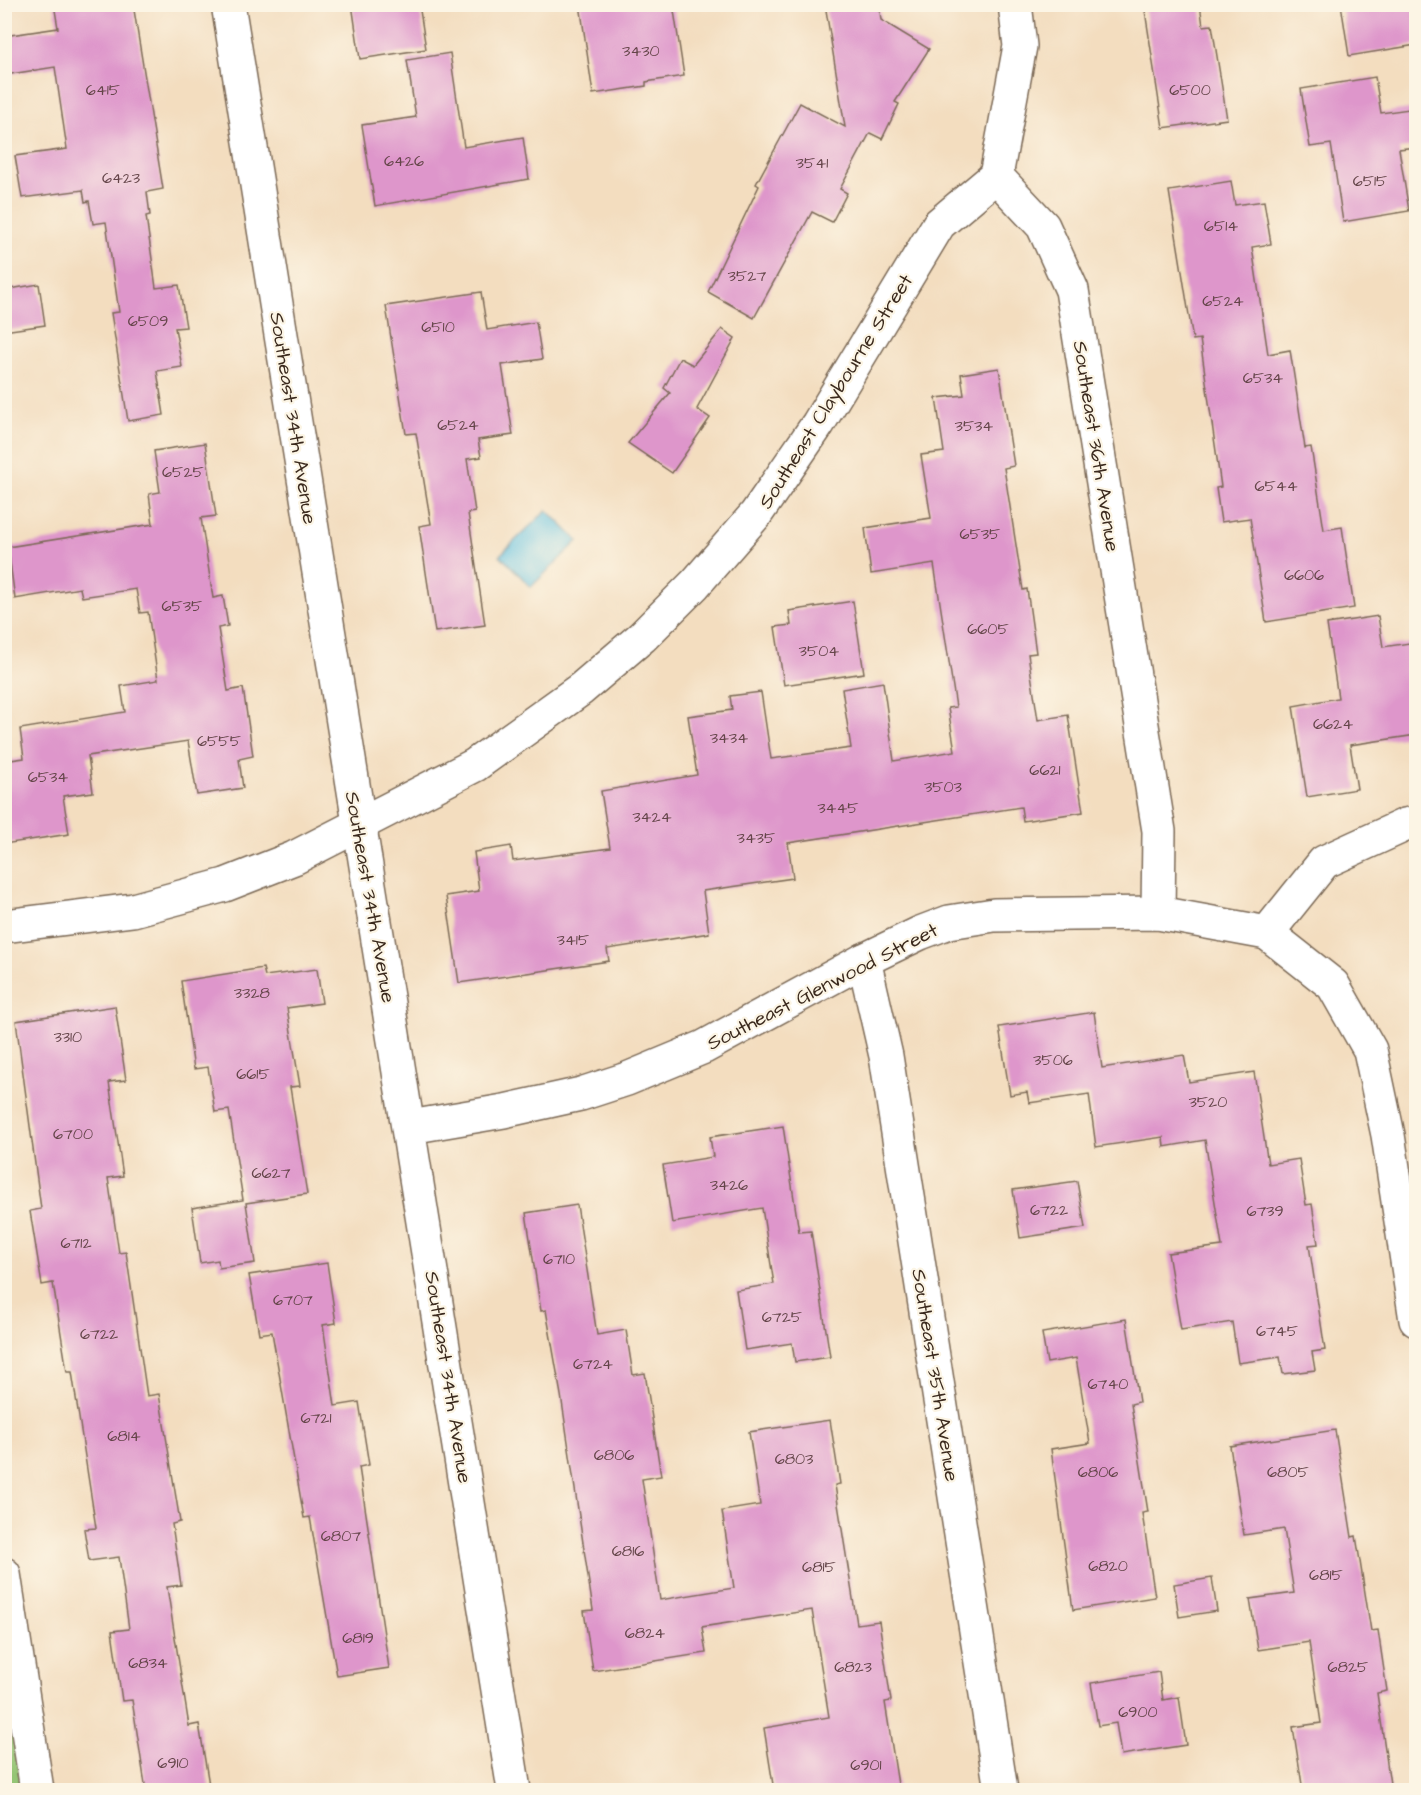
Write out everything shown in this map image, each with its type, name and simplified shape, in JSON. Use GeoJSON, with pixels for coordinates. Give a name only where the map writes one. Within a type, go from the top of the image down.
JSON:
{"type":"FeatureCollection","features":[{"type":"Feature","properties":{"kind":"street","name":"Southeast 34th Avenue"},"geometry":{"type":"LineString","coordinates":[[228,4],[359,827],[410,1127],[514,1791]]}},
{"type":"Feature","properties":{"kind":"street"},"geometry":{"type":"LineString","coordinates":[[996,176],[1020,46],[1015,4]]}},
{"type":"Feature","properties":{"kind":"street","name":"Southeast Claybourne Street"},"geometry":{"type":"LineString","coordinates":[[4,926],[133,910],[225,885],[294,858],[359,827],[475,765],[581,689],[642,637],[695,585],[756,514],[818,424],[939,224],[996,176]]}},
{"type":"Feature","properties":{"kind":"street","name":"Southeast 36th Avenue"},"geometry":{"type":"LineString","coordinates":[[996,176],[1044,225],[1072,290],[1159,831],[1158,913]]}},
{"type":"Feature","properties":{"kind":"street"},"geometry":{"type":"LineString","coordinates":[[1416,823],[1405,825],[1324,862],[1267,933],[1333,985],[1370,1050],[1388,1135],[1416,1320]]}},
{"type":"Feature","properties":{"kind":"street","name":"Southeast Glenwood Street"},"geometry":{"type":"LineString","coordinates":[[410,1127],[504,1111],[580,1094],[627,1079],[704,1047],[864,960],[949,922],[994,915],[1158,913],[1267,933]]}},
{"type":"Feature","properties":{"kind":"street","name":"Southeast 35th Avenue"},"geometry":{"type":"LineString","coordinates":[[864,960],[886,1056],[1001,1791]]}},
{"type":"Feature","properties":{"kind":"street"},"geometry":{"type":"LineString","coordinates":[[4,1574],[37,1791]]}},
{"type":"Feature","properties":{"kind":"green space"},"geometry":{"type":"Polygon","coordinates":[[[5,1667],[24,1790],[5,1790],[5,1667]]]}},
{"type":"Feature","properties":{"kind":"water"},"geometry":{"type":"Polygon","coordinates":[[[547,510],[578,541],[531,587],[500,555],[547,510]]]}},
{"type":"Feature","properties":{"kind":"building"},"geometry":{"type":"Polygon","coordinates":[[[54,4],[133,4],[163,189],[147,192],[150,215],[146,216],[156,288],[179,285],[186,327],[175,328],[182,367],[157,371],[164,415],[128,421],[111,313],[119,312],[106,222],[93,224],[89,201],[85,202],[83,190],[22,198],[15,156],[67,149],[55,67],[4,75],[4,36],[58,28],[54,4]]]}},
{"type":"Feature","properties":{"kind":"building"},"geometry":{"type":"Polygon","coordinates":[[[352,4],[419,4],[426,49],[360,59],[352,4]]]}},
{"type":"Feature","properties":{"kind":"building"},"geometry":{"type":"Polygon","coordinates":[[[580,4],[673,4],[684,76],[646,82],[646,86],[593,94],[580,4]]]}},
{"type":"Feature","properties":{"kind":"building"},"geometry":{"type":"Polygon","coordinates":[[[825,4],[879,4],[881,20],[929,49],[895,102],[899,104],[882,139],[870,133],[840,189],[847,193],[832,222],[812,212],[754,318],[708,292],[759,186],[756,184],[800,103],[845,127],[825,4]]]}},
{"type":"Feature","properties":{"kind":"building"},"geometry":{"type":"Polygon","coordinates":[[[1144,4],[1200,4],[1203,26],[1212,25],[1227,119],[1163,128],[1144,4]]]}},
{"type":"Feature","properties":{"kind":"building"},"geometry":{"type":"Polygon","coordinates":[[[1341,4],[1416,4],[1416,45],[1349,56],[1341,4]]]}},
{"type":"Feature","properties":{"kind":"building"},"geometry":{"type":"Polygon","coordinates":[[[450,53],[464,147],[523,137],[529,179],[375,206],[362,125],[416,117],[407,60],[450,53]]]}},
{"type":"Feature","properties":{"kind":"building"},"geometry":{"type":"Polygon","coordinates":[[[1375,77],[1381,113],[1416,108],[1416,147],[1399,149],[1409,211],[1343,222],[1331,144],[1310,147],[1301,89],[1375,77]]]}},
{"type":"Feature","properties":{"kind":"building"},"geometry":{"type":"Polygon","coordinates":[[[1231,181],[1235,205],[1264,201],[1271,244],[1252,247],[1268,354],[1290,350],[1305,448],[1311,447],[1324,530],[1342,527],[1354,608],[1266,622],[1250,518],[1221,522],[1216,488],[1221,487],[1200,339],[1193,340],[1169,191],[1231,181]]]}},
{"type":"Feature","properties":{"kind":"building"},"geometry":{"type":"Polygon","coordinates":[[[39,284],[45,325],[4,331],[4,290],[39,284]]]}},
{"type":"Feature","properties":{"kind":"building"},"geometry":{"type":"Polygon","coordinates":[[[481,292],[487,330],[536,322],[542,359],[502,365],[513,435],[478,440],[481,457],[467,459],[475,512],[468,513],[485,625],[435,632],[419,526],[431,524],[416,433],[406,434],[386,306],[481,292]]]}},
{"type":"Feature","properties":{"kind":"building"},"geometry":{"type":"Polygon","coordinates":[[[722,329],[735,338],[697,409],[710,418],[672,473],[628,443],[670,393],[664,388],[680,358],[693,365],[722,329]]]}},
{"type":"Feature","properties":{"kind":"building"},"geometry":{"type":"Polygon","coordinates":[[[999,368],[1014,466],[1004,468],[1023,590],[1027,589],[1036,653],[1028,654],[1038,720],[1068,715],[1083,812],[1023,821],[1021,807],[788,843],[793,878],[703,891],[709,933],[607,949],[609,961],[459,983],[446,896],[479,891],[474,852],[511,846],[513,861],[610,848],[601,791],[697,775],[688,716],[732,710],[730,696],[761,692],[771,759],[851,748],[842,689],[883,682],[894,761],[955,751],[948,708],[956,707],[934,564],[871,574],[865,528],[931,518],[921,455],[944,452],[936,398],[964,395],[961,374],[999,368]]]}},
{"type":"Feature","properties":{"kind":"building"},"geometry":{"type":"Polygon","coordinates":[[[205,443],[216,516],[201,518],[213,598],[223,596],[228,626],[218,628],[228,691],[243,688],[253,756],[239,759],[243,788],[197,795],[188,741],[88,756],[93,792],[63,796],[69,834],[4,844],[4,761],[24,758],[20,729],[125,712],[121,686],[158,680],[148,612],[140,613],[136,589],[82,597],[80,588],[15,599],[8,547],[153,524],[149,494],[160,492],[154,451],[205,443]]]}},
{"type":"Feature","properties":{"kind":"building"},"geometry":{"type":"Polygon","coordinates":[[[853,601],[864,673],[784,685],[775,627],[791,625],[789,611],[853,601]]]}},
{"type":"Feature","properties":{"kind":"building"},"geometry":{"type":"Polygon","coordinates":[[[1378,616],[1383,647],[1416,642],[1416,735],[1350,745],[1357,789],[1307,797],[1293,706],[1338,698],[1327,624],[1378,616]]]}},
{"type":"Feature","properties":{"kind":"building"},"geometry":{"type":"Polygon","coordinates":[[[263,968],[265,976],[317,969],[322,1003],[287,1008],[300,1086],[290,1087],[307,1194],[246,1203],[255,1263],[219,1268],[218,1260],[200,1263],[192,1208],[243,1200],[229,1110],[215,1112],[208,1067],[194,1069],[181,981],[263,968]]]}},
{"type":"Feature","properties":{"kind":"building"},"geometry":{"type":"Polygon","coordinates":[[[115,1006],[126,1080],[109,1082],[123,1176],[108,1178],[119,1253],[126,1252],[147,1396],[159,1394],[180,1522],[172,1524],[181,1585],[167,1587],[189,1726],[199,1724],[210,1791],[146,1791],[132,1700],[122,1701],[112,1631],[129,1629],[119,1557],[89,1561],[84,1529],[96,1528],[72,1372],[67,1372],[53,1283],[42,1285],[30,1211],[41,1209],[16,1021],[115,1006]]]}},
{"type":"Feature","properties":{"kind":"building"},"geometry":{"type":"Polygon","coordinates":[[[1094,1012],[1102,1068],[1184,1055],[1189,1082],[1254,1072],[1268,1164],[1299,1159],[1306,1205],[1312,1204],[1318,1244],[1309,1245],[1325,1350],[1312,1352],[1315,1370],[1283,1374],[1280,1357],[1238,1363],[1232,1322],[1181,1330],[1168,1253],[1222,1246],[1205,1140],[1164,1147],[1163,1137],[1096,1147],[1089,1094],[1029,1103],[1027,1092],[1010,1095],[999,1027],[1094,1012]]]}},
{"type":"Feature","properties":{"kind":"building"},"geometry":{"type":"Polygon","coordinates":[[[783,1126],[799,1232],[811,1231],[830,1357],[795,1362],[792,1343],[745,1350],[736,1290],[774,1284],[762,1208],[672,1223],[663,1165],[713,1157],[710,1137],[783,1126]]]}},
{"type":"Feature","properties":{"kind":"building"},"geometry":{"type":"Polygon","coordinates":[[[1077,1181],[1085,1228],[1020,1238],[1013,1190],[1077,1181]]]}},
{"type":"Feature","properties":{"kind":"building"},"geometry":{"type":"Polygon","coordinates":[[[577,1205],[597,1335],[626,1330],[633,1375],[645,1373],[661,1476],[642,1479],[660,1600],[734,1588],[722,1511],[760,1505],[749,1432],[830,1420],[840,1484],[835,1485],[857,1624],[879,1621],[891,1701],[885,1702],[899,1791],[774,1791],[764,1728],[829,1717],[812,1610],[702,1627],[706,1653],[593,1671],[584,1611],[593,1610],[561,1395],[546,1310],[541,1311],[526,1213],[577,1205]]]}},
{"type":"Feature","properties":{"kind":"building"},"geometry":{"type":"Polygon","coordinates":[[[327,1263],[336,1323],[323,1325],[335,1406],[359,1402],[369,1465],[359,1467],[389,1668],[337,1676],[310,1517],[304,1518],[272,1332],[259,1334],[249,1275],[327,1263]]]}},
{"type":"Feature","properties":{"kind":"building"},"geometry":{"type":"Polygon","coordinates":[[[1126,1319],[1139,1402],[1131,1404],[1148,1512],[1142,1513],[1155,1597],[1073,1610],[1051,1449],[1090,1443],[1076,1358],[1047,1363],[1042,1333],[1126,1319]]]}},
{"type":"Feature","properties":{"kind":"building"},"geometry":{"type":"Polygon","coordinates":[[[1335,1430],[1352,1537],[1356,1536],[1371,1631],[1378,1630],[1387,1691],[1377,1693],[1391,1791],[1303,1791],[1293,1727],[1321,1723],[1309,1642],[1258,1650],[1250,1599],[1294,1593],[1284,1529],[1244,1535],[1230,1446],[1335,1430]]]}},
{"type":"Feature","properties":{"kind":"building"},"geometry":{"type":"Polygon","coordinates":[[[1212,1578],[1217,1611],[1179,1617],[1174,1584],[1212,1578]]]}},
{"type":"Feature","properties":{"kind":"building"},"geometry":{"type":"Polygon","coordinates":[[[1159,1672],[1163,1700],[1179,1697],[1186,1745],[1121,1755],[1116,1723],[1098,1726],[1091,1683],[1159,1672]]]}}]}
